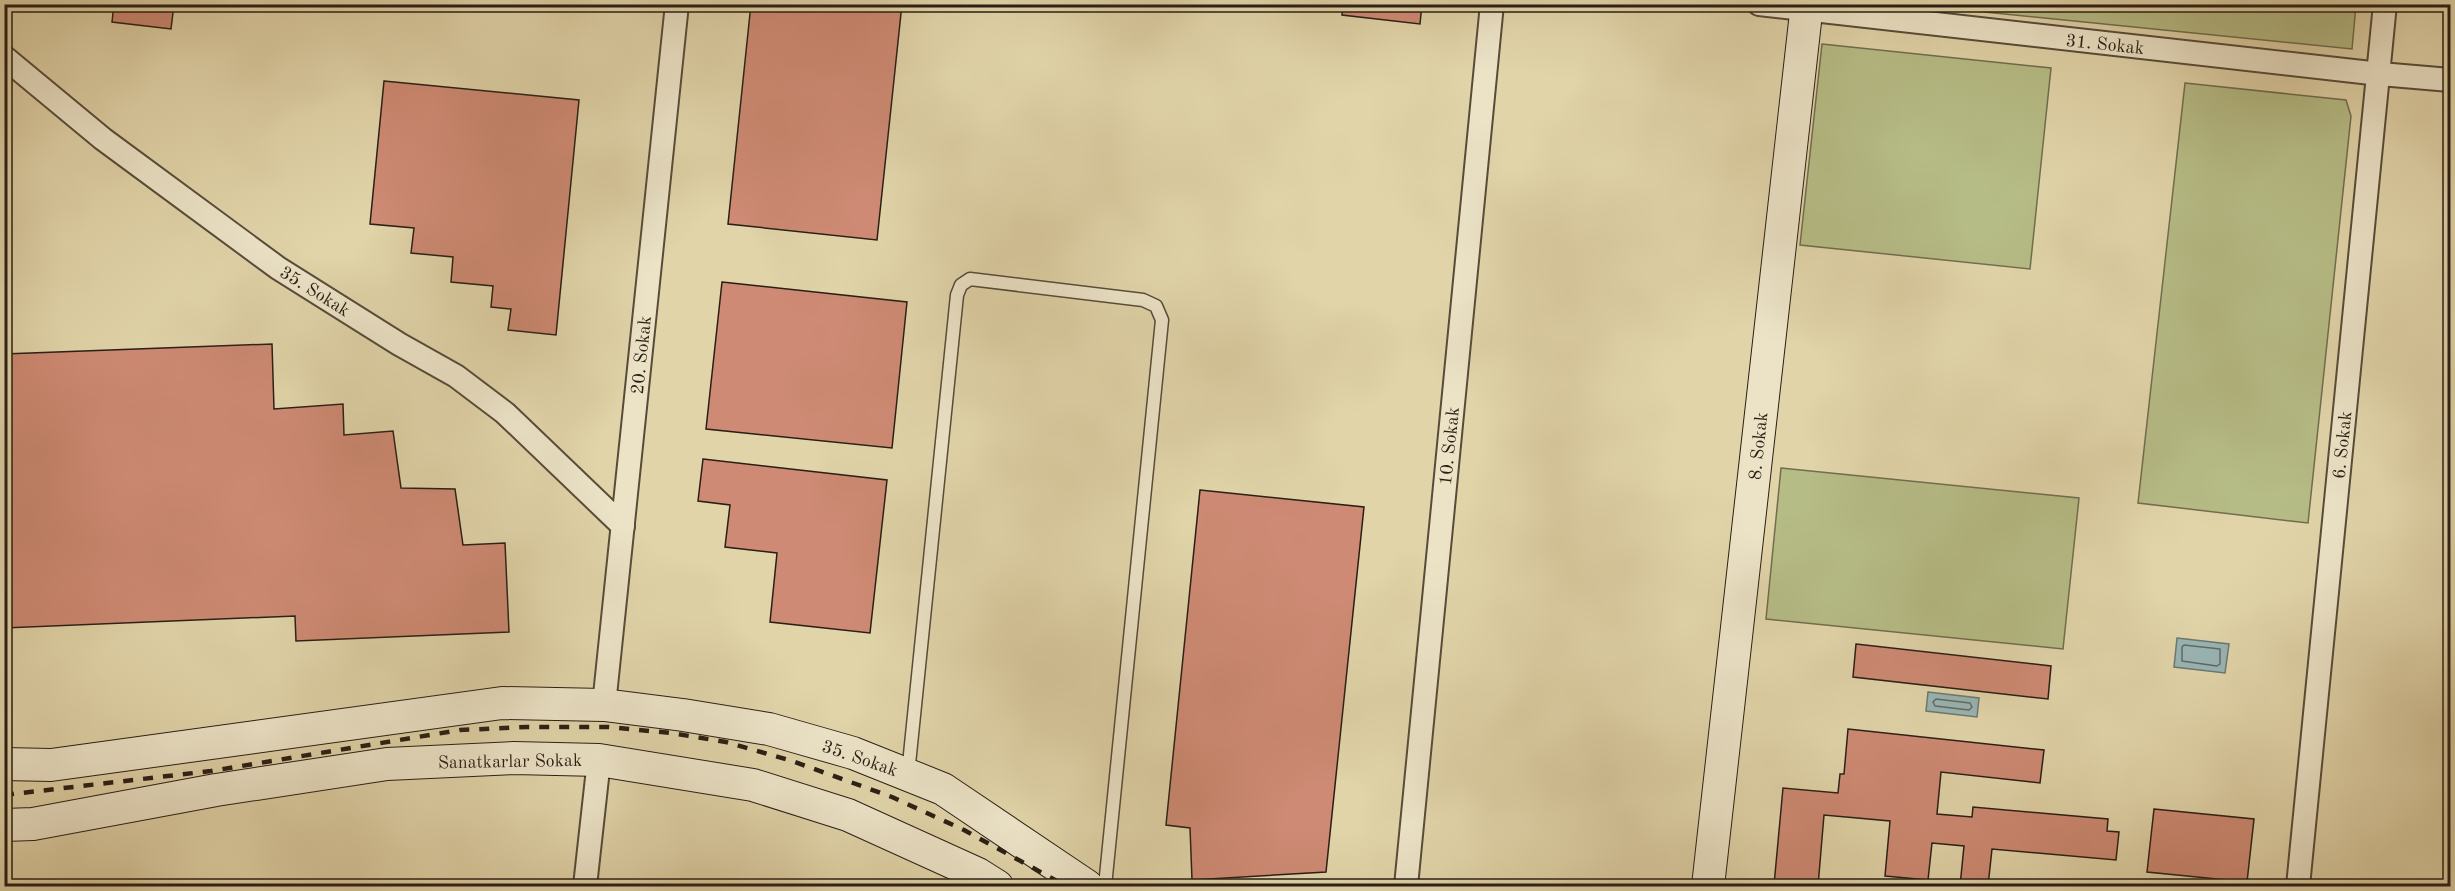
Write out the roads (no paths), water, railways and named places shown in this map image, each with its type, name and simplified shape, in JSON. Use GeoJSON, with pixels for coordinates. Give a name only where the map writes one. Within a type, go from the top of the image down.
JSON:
{"type":"FeatureCollection","features":[{"type":"Feature","properties":{"kind":"street","name":"20. Sokak"},"geometry":{"type":"LineString","coordinates":[[604,705],[677,4]]}},
{"type":"Feature","properties":{"kind":"street","name":"10. Sokak"},"geometry":{"type":"LineString","coordinates":[[1406,886],[1492,4]]}},
{"type":"Feature","properties":{"kind":"street","name":"31. Sokak"},"geometry":{"type":"LineString","coordinates":[[1759,4],[2380,75],[2451,80]]}},
{"type":"Feature","properties":{"kind":"street","name":"6. Sokak"},"geometry":{"type":"LineString","coordinates":[[2298,886],[2380,75],[2385,4]]}},
{"type":"Feature","properties":{"kind":"street","name":"8. Sokak"},"geometry":{"type":"LineString","coordinates":[[1708,886],[1807,8]]}},
{"type":"Feature","properties":{"kind":"street","name":"35. Sokak"},"geometry":{"type":"LineString","coordinates":[[4,57],[103,139],[278,268],[399,344],[456,376],[505,413],[623,526]]}},
{"type":"Feature","properties":{"kind":"street","name":"35. Sokak"},"geometry":{"type":"LineString","coordinates":[[4,764],[51,765],[502,703],[604,705],[769,729],[853,753],[943,789],[1087,886]]}},
{"type":"Feature","properties":{"kind":"street","name":"Sanatkarlar Sokak"},"geometry":{"type":"LineString","coordinates":[[4,825],[33,824],[216,790],[387,764],[514,758],[599,760],[753,784],[848,815],[978,874],[997,886]]}},
{"type":"Feature","properties":{"kind":"street"},"geometry":{"type":"LineString","coordinates":[[585,886],[599,760]]}},
{"type":"Feature","properties":{"kind":"lane"},"geometry":{"type":"LineString","coordinates":[[908,775],[957,296],[961,285],[970,279],[1143,300],[1156,306],[1162,320],[1105,886]]}},
{"type":"Feature","properties":{"kind":"water"},"geometry":{"type":"Polygon","coordinates":[[[2177,638],[2229,644],[2225,673],[2174,667],[2177,638]]]}},
{"type":"Feature","properties":{"kind":"water"},"geometry":{"type":"Polygon","coordinates":[[[1928,692],[1979,698],[1977,717],[1926,711],[1928,692]]]}},
{"type":"Feature","properties":{"kind":"railway"},"geometry":{"type":"LineString","coordinates":[[4,795],[211,771],[460,730],[608,727],[671,733],[726,742],[792,761],[892,797],[964,830],[1066,886]]}}]}
